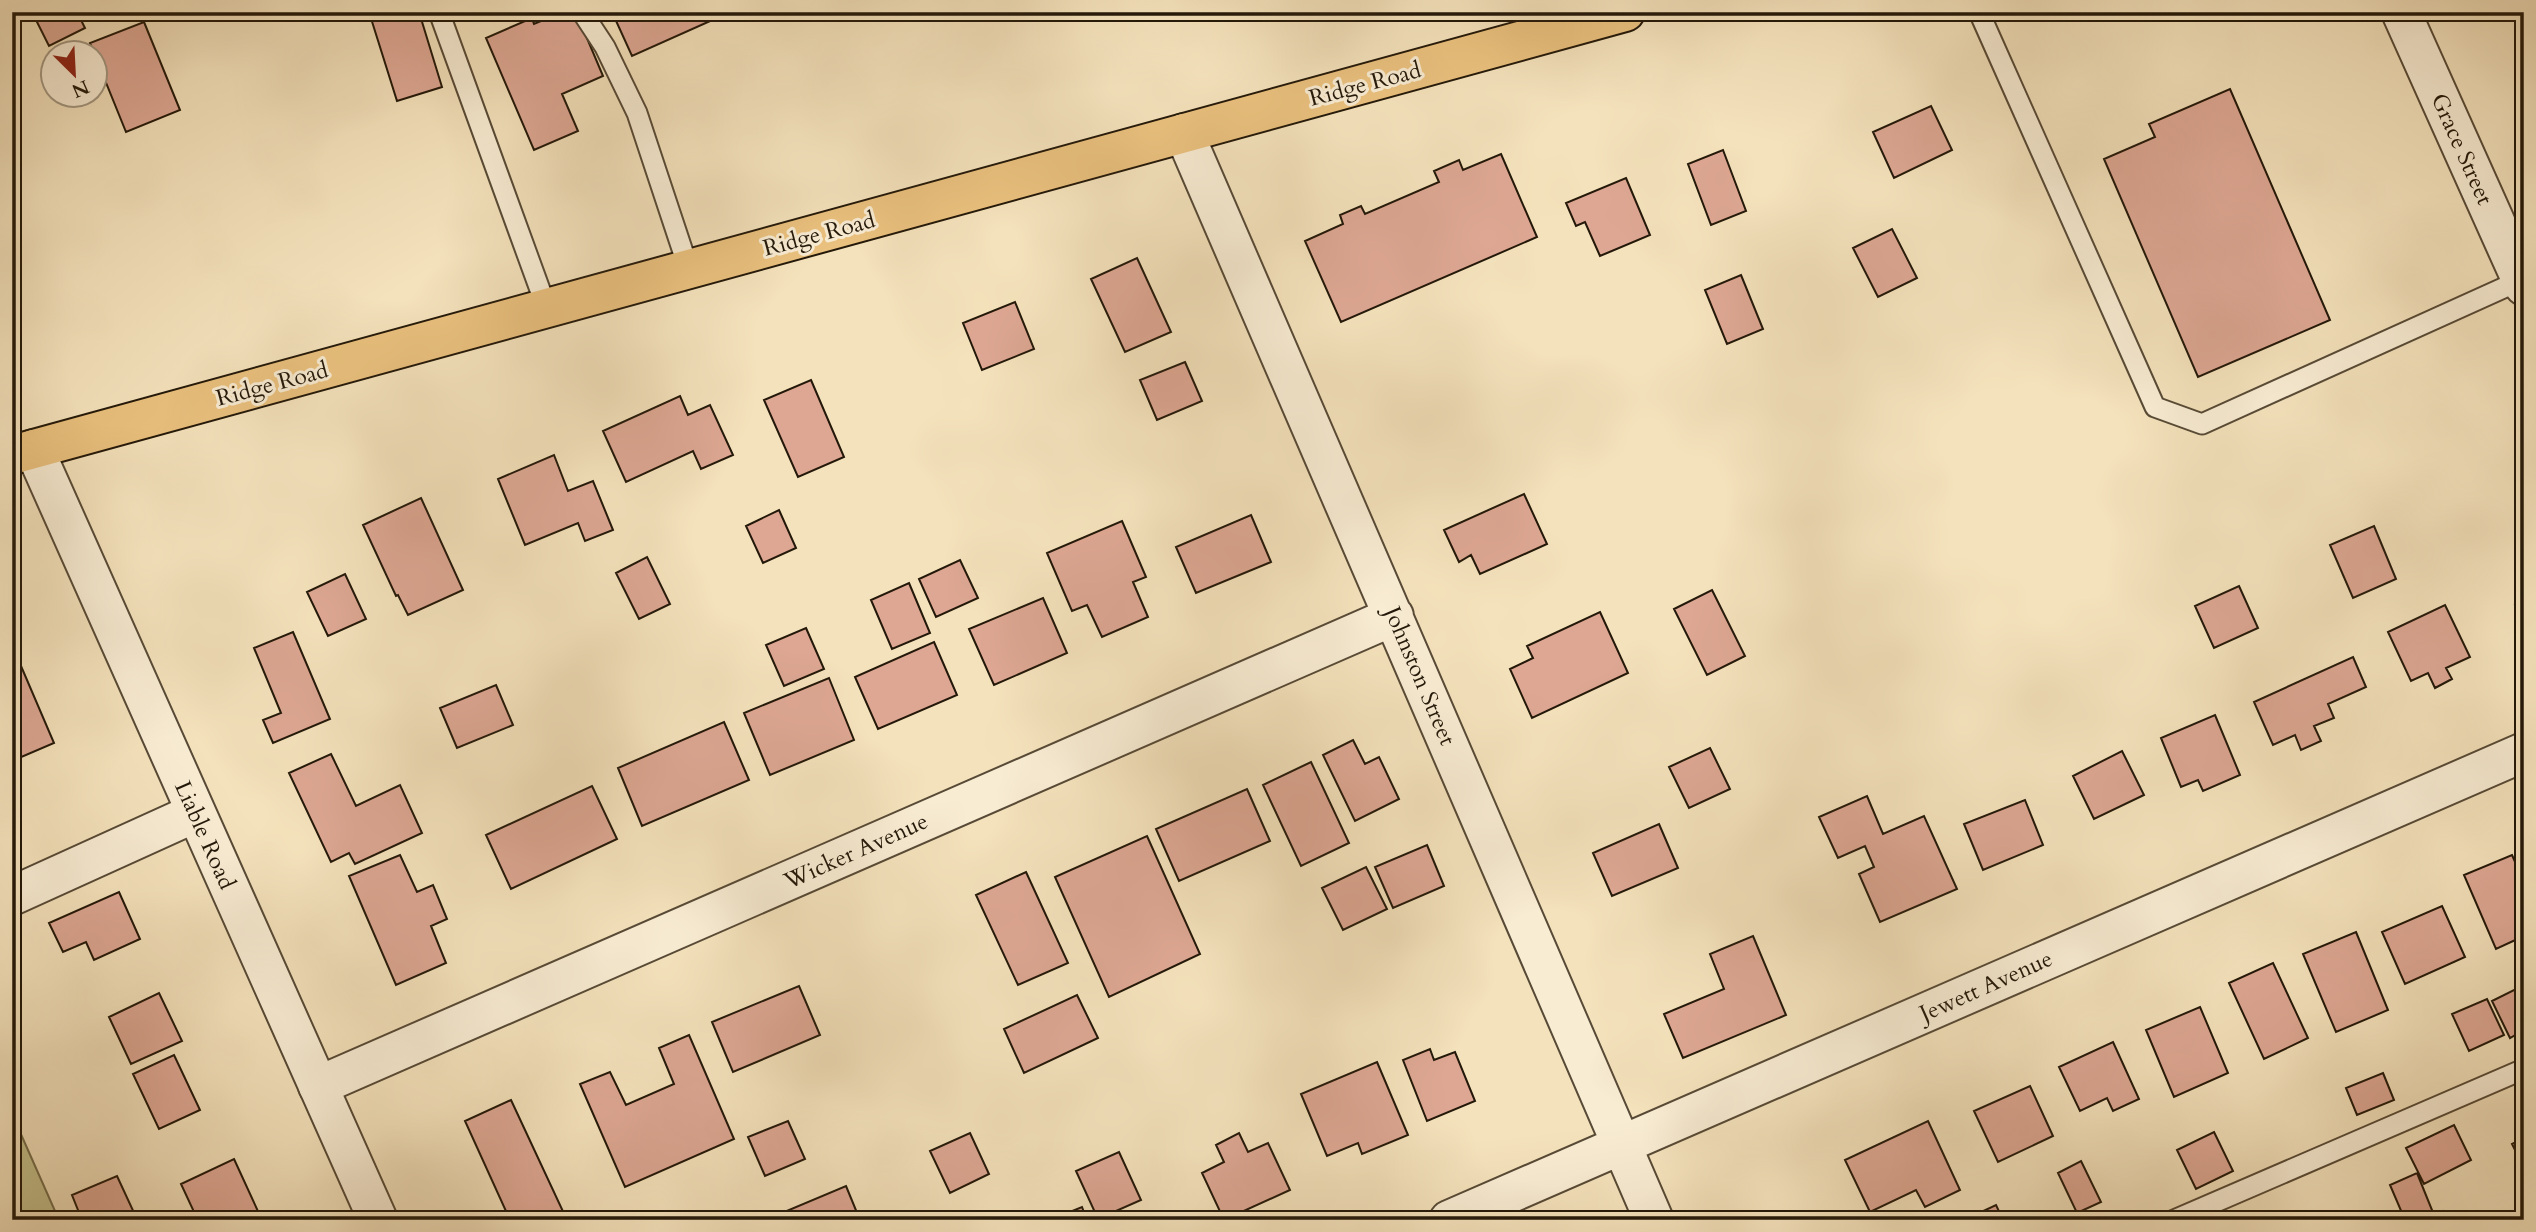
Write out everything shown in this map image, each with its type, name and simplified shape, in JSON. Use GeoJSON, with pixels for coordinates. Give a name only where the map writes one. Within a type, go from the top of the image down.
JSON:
{"type":"FeatureCollection","features":[{"type":"Feature","properties":{"kind":"main road","name":"Ridge Road"},"geometry":{"type":"LineString","coordinates":[[23,452],[1625,12]]}},
{"type":"Feature","properties":{"kind":"street","name":"Grace Street"},"geometry":{"type":"LineString","coordinates":[[2401,12],[2514,239],[2522,283]]}},
{"type":"Feature","properties":{"kind":"street","name":"Johnston Street"},"geometry":{"type":"LineString","coordinates":[[1184,133],[1654,1220]]}},
{"type":"Feature","properties":{"kind":"street","name":"Liable Road"},"geometry":{"type":"LineString","coordinates":[[23,452],[195,813],[378,1220]]}},
{"type":"Feature","properties":{"kind":"street","name":"Wicker Avenue"},"geometry":{"type":"LineString","coordinates":[[318,1086],[1394,616]]}},
{"type":"Feature","properties":{"kind":"street","name":"Jewett Avenue"},"geometry":{"type":"LineString","coordinates":[[1449,1220],[2524,752]]}},
{"type":"Feature","properties":{"kind":"street"},"geometry":{"type":"LineString","coordinates":[[12,896],[195,813]]}},
{"type":"Feature","properties":{"kind":"lane"},"geometry":{"type":"LineString","coordinates":[[439,12],[547,309]]}},
{"type":"Feature","properties":{"kind":"lane"},"geometry":{"type":"LineString","coordinates":[[582,12],[605,47],[637,113],[689,270]]}},
{"type":"Feature","properties":{"kind":"lane"},"geometry":{"type":"LineString","coordinates":[[1979,12],[2155,407],[2202,424],[2522,283]]}},
{"type":"Feature","properties":{"kind":"lane"},"geometry":{"type":"LineString","coordinates":[[2174,1220],[2524,1069]]}},
{"type":"Feature","properties":{"kind":"shaded area"},"geometry":{"type":"Polygon","coordinates":[[[12,1114],[59,1220],[12,1220],[12,1114]]]}},
{"type":"Feature","properties":{"kind":"building"},"geometry":{"type":"Polygon","coordinates":[[[32,12],[77,12],[85,28],[65,38],[45,38],[32,12]]]}},
{"type":"Feature","properties":{"kind":"building"},"geometry":{"type":"Polygon","coordinates":[[[369,12],[419,12],[442,87],[397,101],[369,12]]]}},
{"type":"Feature","properties":{"kind":"building"},"geometry":{"type":"Polygon","coordinates":[[[563,12],[576,12],[603,76],[562,94],[578,131],[534,150],[486,38],[532,18],[534,24],[563,12]]]}},
{"type":"Feature","properties":{"kind":"building"},"geometry":{"type":"Polygon","coordinates":[[[612,12],[714,12],[717,18],[632,56],[612,12]]]}},
{"type":"Feature","properties":{"kind":"building"},"geometry":{"type":"Polygon","coordinates":[[[144,22],[180,110],[126,132],[108,88],[108,38],[103,38],[144,22]]]}},
{"type":"Feature","properties":{"kind":"building"},"geometry":{"type":"Polygon","coordinates":[[[2230,89],[2330,320],[2198,377],[2104,159],[2155,137],[2149,124],[2230,89]]]}},
{"type":"Feature","properties":{"kind":"building"},"geometry":{"type":"Polygon","coordinates":[[[1931,106],[1952,150],[1894,178],[1873,132],[1931,106]]]}},
{"type":"Feature","properties":{"kind":"building"},"geometry":{"type":"Polygon","coordinates":[[[1723,150],[1746,211],[1711,225],[1688,164],[1723,150]]]}},
{"type":"Feature","properties":{"kind":"building"},"geometry":{"type":"Polygon","coordinates":[[[1501,154],[1537,237],[1341,322],[1305,241],[1343,224],[1340,215],[1361,206],[1365,214],[1439,182],[1434,171],[1459,160],[1463,170],[1501,154]]]}},
{"type":"Feature","properties":{"kind":"building"},"geometry":{"type":"Polygon","coordinates":[[[1626,178],[1650,235],[1600,256],[1585,222],[1576,226],[1566,203],[1626,178]]]}},
{"type":"Feature","properties":{"kind":"building"},"geometry":{"type":"Polygon","coordinates":[[[1892,229],[1917,278],[1878,297],[1853,248],[1892,229]]]}},
{"type":"Feature","properties":{"kind":"building"},"geometry":{"type":"Polygon","coordinates":[[[1137,258],[1171,332],[1125,352],[1091,279],[1137,258]]]}},
{"type":"Feature","properties":{"kind":"building"},"geometry":{"type":"Polygon","coordinates":[[[1741,275],[1763,329],[1727,344],[1705,290],[1741,275]]]}},
{"type":"Feature","properties":{"kind":"building"},"geometry":{"type":"Polygon","coordinates":[[[1015,302],[1034,349],[982,370],[963,323],[1015,302]]]}},
{"type":"Feature","properties":{"kind":"building"},"geometry":{"type":"Polygon","coordinates":[[[1185,362],[1202,401],[1157,420],[1140,380],[1185,362]]]}},
{"type":"Feature","properties":{"kind":"building"},"geometry":{"type":"Polygon","coordinates":[[[811,380],[844,457],[798,477],[764,400],[811,380]]]}},
{"type":"Feature","properties":{"kind":"building"},"geometry":{"type":"Polygon","coordinates":[[[680,396],[688,415],[710,405],[733,455],[701,469],[693,451],[626,482],[603,431],[680,396]]]}},
{"type":"Feature","properties":{"kind":"building"},"geometry":{"type":"Polygon","coordinates":[[[554,455],[568,491],[593,481],[613,530],[585,541],[578,523],[525,545],[498,479],[554,455]]]}},
{"type":"Feature","properties":{"kind":"building"},"geometry":{"type":"Polygon","coordinates":[[[1524,494],[1547,544],[1480,574],[1471,555],[1459,562],[1444,530],[1524,494]]]}},
{"type":"Feature","properties":{"kind":"building"},"geometry":{"type":"Polygon","coordinates":[[[421,498],[463,590],[408,615],[398,595],[396,596],[363,525],[421,498]]]}},
{"type":"Feature","properties":{"kind":"building"},"geometry":{"type":"Polygon","coordinates":[[[779,510],[796,548],[763,563],[746,526],[779,510]]]}},
{"type":"Feature","properties":{"kind":"building"},"geometry":{"type":"Polygon","coordinates":[[[1251,515],[1271,562],[1196,593],[1176,547],[1251,515]]]}},
{"type":"Feature","properties":{"kind":"building"},"geometry":{"type":"Polygon","coordinates":[[[1122,521],[1146,577],[1133,582],[1148,617],[1102,637],[1087,605],[1072,611],[1047,553],[1122,521]]]}},
{"type":"Feature","properties":{"kind":"building"},"geometry":{"type":"Polygon","coordinates":[[[2374,526],[2396,579],[2353,598],[2330,545],[2374,526]]]}},
{"type":"Feature","properties":{"kind":"building"},"geometry":{"type":"Polygon","coordinates":[[[647,557],[670,604],[639,619],[616,573],[647,557]]]}},
{"type":"Feature","properties":{"kind":"building"},"geometry":{"type":"Polygon","coordinates":[[[960,560],[978,598],[936,617],[919,579],[960,560]]]}},
{"type":"Feature","properties":{"kind":"building"},"geometry":{"type":"Polygon","coordinates":[[[345,574],[366,619],[328,636],[307,592],[345,574]]]}},
{"type":"Feature","properties":{"kind":"building"},"geometry":{"type":"Polygon","coordinates":[[[909,583],[930,633],[892,649],[871,600],[909,583]]]}},
{"type":"Feature","properties":{"kind":"building"},"geometry":{"type":"Polygon","coordinates":[[[2239,586],[2258,628],[2214,648],[2195,606],[2239,586]]]}},
{"type":"Feature","properties":{"kind":"building"},"geometry":{"type":"Polygon","coordinates":[[[1712,590],[1745,656],[1707,675],[1674,609],[1712,590]]]}},
{"type":"Feature","properties":{"kind":"building"},"geometry":{"type":"Polygon","coordinates":[[[1043,598],[1067,653],[994,685],[969,629],[1043,598]]]}},
{"type":"Feature","properties":{"kind":"building"},"geometry":{"type":"Polygon","coordinates":[[[2524,601],[2524,625],[2515,605],[2524,601]]]}},
{"type":"Feature","properties":{"kind":"building"},"geometry":{"type":"Polygon","coordinates":[[[2445,605],[2470,657],[2446,668],[2452,679],[2435,688],[2428,673],[2411,681],[2388,632],[2445,605]]]}},
{"type":"Feature","properties":{"kind":"building"},"geometry":{"type":"Polygon","coordinates":[[[1600,612],[1628,673],[1532,718],[1510,669],[1533,658],[1527,646],[1600,612]]]}},
{"type":"Feature","properties":{"kind":"building"},"geometry":{"type":"Polygon","coordinates":[[[806,628],[824,669],[784,686],[766,645],[806,628]]]}},
{"type":"Feature","properties":{"kind":"building"},"geometry":{"type":"Polygon","coordinates":[[[293,632],[330,719],[273,743],[263,720],[281,713],[254,648],[293,632]]]}},
{"type":"Feature","properties":{"kind":"building"},"geometry":{"type":"Polygon","coordinates":[[[934,642],[957,695],[878,729],[855,677],[934,642]]]}},
{"type":"Feature","properties":{"kind":"building"},"geometry":{"type":"Polygon","coordinates":[[[12,645],[54,743],[12,761],[12,645]]]}},
{"type":"Feature","properties":{"kind":"building"},"geometry":{"type":"Polygon","coordinates":[[[2353,657],[2366,687],[2328,704],[2334,718],[2314,726],[2321,741],[2301,750],[2295,735],[2273,745],[2254,702],[2353,657]]]}},
{"type":"Feature","properties":{"kind":"building"},"geometry":{"type":"Polygon","coordinates":[[[829,678],[854,740],[770,775],[744,713],[829,678]]]}},
{"type":"Feature","properties":{"kind":"building"},"geometry":{"type":"Polygon","coordinates":[[[496,685],[513,725],[457,748],[440,708],[496,685]]]}},
{"type":"Feature","properties":{"kind":"building"},"geometry":{"type":"Polygon","coordinates":[[[2215,715],[2240,775],[2203,791],[2198,780],[2181,787],[2161,738],[2215,715]]]}},
{"type":"Feature","properties":{"kind":"building"},"geometry":{"type":"Polygon","coordinates":[[[724,722],[749,780],[642,826],[618,768],[724,722]]]}},
{"type":"Feature","properties":{"kind":"building"},"geometry":{"type":"Polygon","coordinates":[[[1353,740],[1365,764],[1379,757],[1399,799],[1355,821],[1323,755],[1353,740]]]}},
{"type":"Feature","properties":{"kind":"building"},"geometry":{"type":"Polygon","coordinates":[[[1710,748],[1730,789],[1689,808],[1669,767],[1710,748]]]}},
{"type":"Feature","properties":{"kind":"building"},"geometry":{"type":"Polygon","coordinates":[[[2122,751],[2144,795],[2094,819],[2073,776],[2122,751]]]}},
{"type":"Feature","properties":{"kind":"building"},"geometry":{"type":"Polygon","coordinates":[[[331,754],[356,806],[400,785],[422,833],[355,864],[349,853],[331,862],[289,773],[331,754]]]}},
{"type":"Feature","properties":{"kind":"building"},"geometry":{"type":"Polygon","coordinates":[[[1311,762],[1349,843],[1301,866],[1263,785],[1311,762]]]}},
{"type":"Feature","properties":{"kind":"building"},"geometry":{"type":"Polygon","coordinates":[[[592,786],[617,839],[511,889],[486,835],[592,786]]]}},
{"type":"Feature","properties":{"kind":"building"},"geometry":{"type":"Polygon","coordinates":[[[1247,789],[1270,841],[1179,881],[1156,829],[1247,789]]]}},
{"type":"Feature","properties":{"kind":"building"},"geometry":{"type":"Polygon","coordinates":[[[1867,796],[1883,834],[1924,816],[1957,889],[1880,922],[1859,874],[1874,867],[1865,846],[1838,858],[1819,817],[1867,796]]]}},
{"type":"Feature","properties":{"kind":"building"},"geometry":{"type":"Polygon","coordinates":[[[2025,800],[2043,845],[1983,870],[1964,824],[2025,800]]]}},
{"type":"Feature","properties":{"kind":"building"},"geometry":{"type":"Polygon","coordinates":[[[1659,824],[1678,868],[1612,896],[1593,853],[1659,824]]]}},
{"type":"Feature","properties":{"kind":"building"},"geometry":{"type":"Polygon","coordinates":[[[1147,836],[1200,954],[1109,997],[1055,877],[1147,836]]]}},
{"type":"Feature","properties":{"kind":"building"},"geometry":{"type":"Polygon","coordinates":[[[1427,845],[1444,886],[1393,908],[1375,867],[1427,845]]]}},
{"type":"Feature","properties":{"kind":"building"},"geometry":{"type":"Polygon","coordinates":[[[400,855],[417,892],[433,885],[447,919],[431,926],[446,963],[396,985],[349,876],[400,855]]]}},
{"type":"Feature","properties":{"kind":"building"},"geometry":{"type":"Polygon","coordinates":[[[2512,855],[2524,882],[2524,936],[2496,949],[2464,875],[2512,855]]]}},
{"type":"Feature","properties":{"kind":"building"},"geometry":{"type":"Polygon","coordinates":[[[1366,867],[1387,909],[1343,930],[1322,888],[1366,867]]]}},
{"type":"Feature","properties":{"kind":"building"},"geometry":{"type":"Polygon","coordinates":[[[1026,872],[1068,963],[1018,985],[976,895],[1026,872]]]}},
{"type":"Feature","properties":{"kind":"building"},"geometry":{"type":"Polygon","coordinates":[[[119,892],[140,939],[94,960],[86,942],[63,952],[49,923],[119,892]]]}},
{"type":"Feature","properties":{"kind":"building"},"geometry":{"type":"Polygon","coordinates":[[[2442,906],[2465,957],[2405,984],[2382,932],[2442,906]]]}},
{"type":"Feature","properties":{"kind":"building"},"geometry":{"type":"Polygon","coordinates":[[[2356,932],[2388,1010],[2336,1032],[2303,954],[2356,932]]]}},
{"type":"Feature","properties":{"kind":"building"},"geometry":{"type":"Polygon","coordinates":[[[1753,936],[1786,1015],[1683,1058],[1664,1014],[1724,989],[1710,954],[1753,936]]]}},
{"type":"Feature","properties":{"kind":"building"},"geometry":{"type":"Polygon","coordinates":[[[2273,963],[2308,1038],[2264,1059],[2229,983],[2273,963]]]}},
{"type":"Feature","properties":{"kind":"building"},"geometry":{"type":"Polygon","coordinates":[[[2524,985],[2524,1030],[2510,1038],[2492,1001],[2524,985]]]}},
{"type":"Feature","properties":{"kind":"building"},"geometry":{"type":"Polygon","coordinates":[[[799,986],[820,1035],[733,1072],[712,1022],[799,986]]]}},
{"type":"Feature","properties":{"kind":"building"},"geometry":{"type":"Polygon","coordinates":[[[159,993],[182,1041],[131,1064],[109,1017],[159,993]]]}},
{"type":"Feature","properties":{"kind":"building"},"geometry":{"type":"Polygon","coordinates":[[[1077,995],[1098,1038],[1024,1073],[1004,1029],[1077,995]]]}},
{"type":"Feature","properties":{"kind":"building"},"geometry":{"type":"Polygon","coordinates":[[[2487,999],[2504,1035],[2469,1051],[2452,1014],[2487,999]]]}},
{"type":"Feature","properties":{"kind":"building"},"geometry":{"type":"Polygon","coordinates":[[[2200,1007],[2228,1073],[2174,1097],[2146,1030],[2200,1007]]]}},
{"type":"Feature","properties":{"kind":"building"},"geometry":{"type":"Polygon","coordinates":[[[689,1035],[734,1139],[625,1187],[580,1084],[610,1072],[626,1105],[674,1084],[659,1048],[689,1035]]]}},
{"type":"Feature","properties":{"kind":"building"},"geometry":{"type":"Polygon","coordinates":[[[2113,1042],[2139,1099],[2113,1111],[2107,1098],[2080,1111],[2059,1067],[2113,1042]]]}},
{"type":"Feature","properties":{"kind":"building"},"geometry":{"type":"Polygon","coordinates":[[[1430,1049],[1434,1060],[1455,1052],[1475,1101],[1427,1121],[1403,1060],[1430,1049]]]}},
{"type":"Feature","properties":{"kind":"building"},"geometry":{"type":"Polygon","coordinates":[[[174,1055],[200,1110],[159,1129],[133,1074],[174,1055]]]}},
{"type":"Feature","properties":{"kind":"building"},"geometry":{"type":"Polygon","coordinates":[[[1377,1062],[1408,1135],[1362,1154],[1358,1143],[1327,1156],[1301,1094],[1377,1062]]]}},
{"type":"Feature","properties":{"kind":"building"},"geometry":{"type":"Polygon","coordinates":[[[2383,1073],[2394,1100],[2357,1115],[2346,1088],[2383,1073]]]}},
{"type":"Feature","properties":{"kind":"building"},"geometry":{"type":"Polygon","coordinates":[[[2030,1086],[2053,1136],[1998,1162],[1974,1111],[2030,1086]]]}},
{"type":"Feature","properties":{"kind":"building"},"geometry":{"type":"Polygon","coordinates":[[[511,1100],[567,1220],[510,1220],[465,1121],[511,1100]]]}},
{"type":"Feature","properties":{"kind":"building"},"geometry":{"type":"Polygon","coordinates":[[[788,1121],[805,1159],[765,1176],[748,1137],[788,1121]]]}},
{"type":"Feature","properties":{"kind":"building"},"geometry":{"type":"Polygon","coordinates":[[[1928,1121],[1960,1190],[1925,1207],[1916,1190],[1870,1212],[1845,1160],[1928,1121]]]}},
{"type":"Feature","properties":{"kind":"building"},"geometry":{"type":"Polygon","coordinates":[[[2454,1125],[2471,1160],[2424,1184],[2406,1148],[2454,1125]]]}},
{"type":"Feature","properties":{"kind":"building"},"geometry":{"type":"Polygon","coordinates":[[[2214,1132],[2233,1171],[2196,1189],[2177,1150],[2214,1132]]]}},
{"type":"Feature","properties":{"kind":"building"},"geometry":{"type":"Polygon","coordinates":[[[970,1133],[989,1174],[950,1193],[930,1151],[970,1133]]]}},
{"type":"Feature","properties":{"kind":"building"},"geometry":{"type":"Polygon","coordinates":[[[1239,1133],[1248,1152],[1268,1143],[1290,1190],[1224,1220],[1202,1173],[1224,1162],[1216,1145],[1239,1133]]]}},
{"type":"Feature","properties":{"kind":"building"},"geometry":{"type":"Polygon","coordinates":[[[2524,1138],[2524,1168],[2512,1144],[2524,1138]]]}},
{"type":"Feature","properties":{"kind":"building"},"geometry":{"type":"Polygon","coordinates":[[[1119,1152],[1141,1200],[1098,1219],[1076,1171],[1119,1152]]]}},
{"type":"Feature","properties":{"kind":"building"},"geometry":{"type":"Polygon","coordinates":[[[234,1159],[262,1220],[183,1220],[195,1214],[181,1184],[234,1159]]]}},
{"type":"Feature","properties":{"kind":"building"},"geometry":{"type":"Polygon","coordinates":[[[2081,1161],[2101,1202],[2077,1213],[2058,1173],[2081,1161]]]}},
{"type":"Feature","properties":{"kind":"building"},"geometry":{"type":"Polygon","coordinates":[[[2417,1173],[2434,1215],[2422,1220],[2405,1220],[2390,1185],[2417,1173]]]}},
{"type":"Feature","properties":{"kind":"building"},"geometry":{"type":"Polygon","coordinates":[[[117,1176],[136,1217],[130,1220],[82,1220],[72,1195],[117,1176]]]}},
{"type":"Feature","properties":{"kind":"building"},"geometry":{"type":"Polygon","coordinates":[[[846,1186],[860,1220],[779,1220],[777,1215],[846,1186]]]}},
{"type":"Feature","properties":{"kind":"building"},"geometry":{"type":"Polygon","coordinates":[[[1996,1205],[2003,1220],[1964,1220],[1996,1205]]]}},
{"type":"Feature","properties":{"kind":"building"},"geometry":{"type":"Polygon","coordinates":[[[1082,1207],[1087,1220],[1050,1220],[1082,1207]]]}},
{"type":"Feature","properties":{"kind":"building"},"geometry":{"type":"Polygon","coordinates":[[[2524,1208],[2524,1220],[2499,1219],[2524,1208]]]}},
{"type":"Feature","properties":{"kind":"building"},"geometry":{"type":"Polygon","coordinates":[[[2443,1211],[2447,1220],[2425,1220],[2443,1211]]]}}]}
